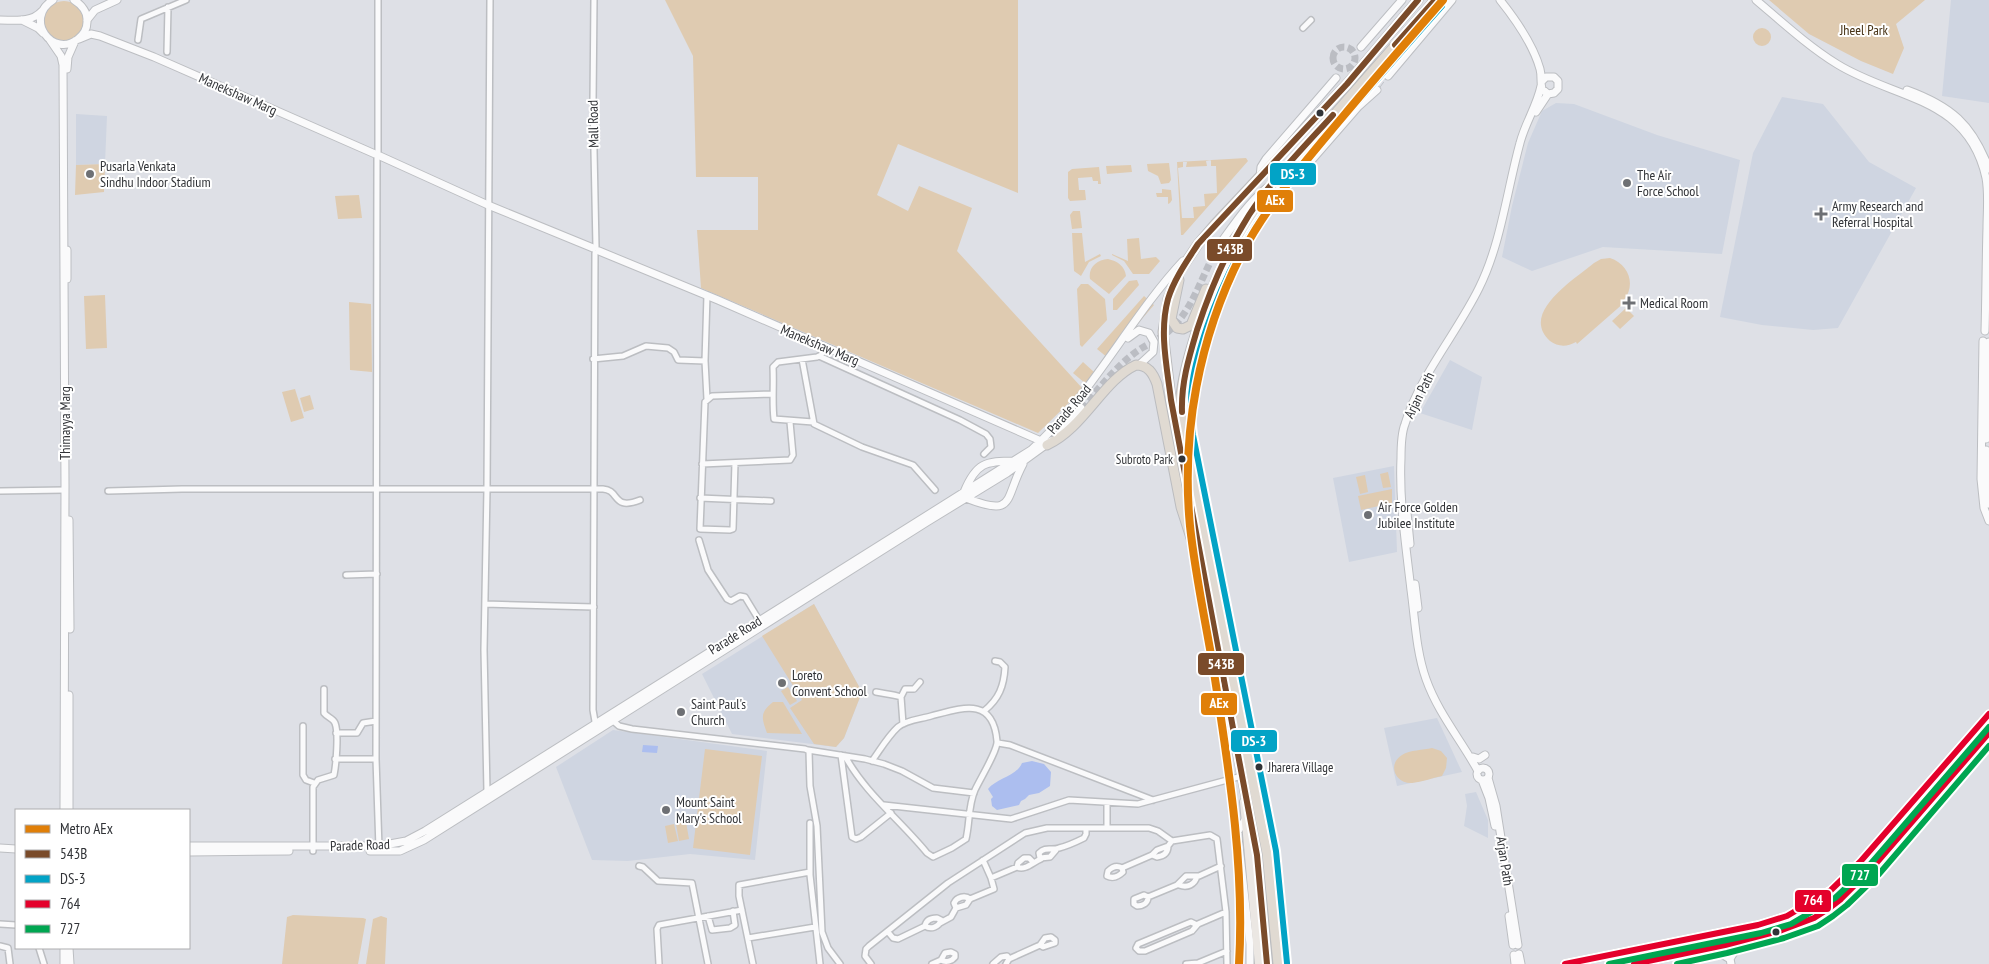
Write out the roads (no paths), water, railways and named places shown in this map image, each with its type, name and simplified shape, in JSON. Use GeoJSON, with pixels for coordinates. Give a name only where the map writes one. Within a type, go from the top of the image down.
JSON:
{"type":"FeatureCollection","features":[{"type":"Feature","properties":{"kind":"highway"},"geometry":{"type":"LineString","coordinates":[[1237,751],[1171,400],[1163,332],[1168,299],[1180,271],[1194,250],[1225,213],[1347,84],[1418,0]]}},
{"type":"Feature","properties":{"kind":"highway"},"geometry":{"type":"LineString","coordinates":[[1180,271],[1171,319],[1175,327],[1184,329],[1191,324],[1214,272],[1252,212],[1276,181],[1435,0]]}},
{"type":"Feature","properties":{"kind":"highway"},"geometry":{"type":"LineString","coordinates":[[1235,239],[1219,269],[1200,322],[1190,353],[1181,398],[1192,476],[1246,776],[1257,855],[1267,964]]}},
{"type":"Feature","properties":{"kind":"highway"},"geometry":{"type":"LineString","coordinates":[[1044,443],[1074,426],[1130,368],[1138,365],[1149,370],[1157,384],[1181,508],[1192,538],[1226,728],[1246,776],[1267,853],[1278,964]]}},
{"type":"Feature","properties":{"kind":"highway"},"geometry":{"type":"LineString","coordinates":[[1795,926],[1837,894],[1865,866],[1989,728]]}},
{"type":"Feature","properties":{"kind":"main road"},"geometry":{"type":"LineString","coordinates":[[1565,964],[1758,925],[1797,911],[1831,890],[1860,862],[1989,714]]}},
{"type":"Feature","properties":{"kind":"main road"},"geometry":{"type":"LineString","coordinates":[[1634,964],[1741,941],[1795,926],[1828,909],[1856,886],[1989,733]]}},
{"type":"Feature","properties":{"kind":"main road"},"geometry":{"type":"LineString","coordinates":[[1246,776],[1245,820],[1259,964]]}},
{"type":"Feature","properties":{"kind":"street"},"geometry":{"type":"LineString","coordinates":[[0,20],[33,18],[52,0]]}},
{"type":"Feature","properties":{"kind":"street"},"geometry":{"type":"LineString","coordinates":[[94,8],[105,0]]}},
{"type":"Feature","properties":{"kind":"street"},"geometry":{"type":"LineString","coordinates":[[77,2],[94,8],[117,0]]}},
{"type":"Feature","properties":{"kind":"street"},"geometry":{"type":"LineString","coordinates":[[138,40],[141,19],[186,0]]}},
{"type":"Feature","properties":{"kind":"street"},"geometry":{"type":"LineString","coordinates":[[378,0],[375,374],[378,489],[376,759],[379,848]]}},
{"type":"Feature","properties":{"kind":"street"},"geometry":{"type":"LineString","coordinates":[[487,792],[484,650],[487,489],[490,0]]}},
{"type":"Feature","properties":{"kind":"street","name":"Mall Road"},"geometry":{"type":"LineString","coordinates":[[594,0],[593,102],[596,250],[593,710],[596,727]]}},
{"type":"Feature","properties":{"kind":"street"},"geometry":{"type":"LineString","coordinates":[[1361,47],[1402,0]]}},
{"type":"Feature","properties":{"kind":"street"},"geometry":{"type":"LineString","coordinates":[[1388,76],[1452,0]]}},
{"type":"Feature","properties":{"kind":"street"},"geometry":{"type":"LineString","coordinates":[[1500,0],[1524,35],[1537,62],[1543,91],[1548,94],[1556,91],[1559,86],[1556,78],[1548,76]]}},
{"type":"Feature","properties":{"kind":"street"},"geometry":{"type":"LineString","coordinates":[[1506,0],[1528,34],[1548,76]]}},
{"type":"Feature","properties":{"kind":"street"},"geometry":{"type":"LineString","coordinates":[[1756,0],[1798,36],[1835,63],[1864,78],[1937,108],[1954,121],[1971,141],[1980,160],[1987,185],[1988,330],[1981,336],[1987,342],[1986,479],[1989,504]]}},
{"type":"Feature","properties":{"kind":"street"},"geometry":{"type":"LineString","coordinates":[[1761,0],[1808,41],[1839,61],[1948,108],[1963,122],[1975,138],[1989,169]]}},
{"type":"Feature","properties":{"kind":"street"},"geometry":{"type":"LineString","coordinates":[[77,2],[84,9],[87,22]]}},
{"type":"Feature","properties":{"kind":"street"},"geometry":{"type":"LineString","coordinates":[[166,52],[168,7]]}},
{"type":"Feature","properties":{"kind":"street","name":"Thimayya Marg"},"geometry":{"type":"LineString","coordinates":[[64,809],[64,330],[67,65],[68,55],[94,8]]}},
{"type":"Feature","properties":{"kind":"street"},"geometry":{"type":"LineString","coordinates":[[43,9],[40,24],[48,38]]}},
{"type":"Feature","properties":{"kind":"street"},"geometry":{"type":"LineString","coordinates":[[22,20],[38,28],[48,38]]}},
{"type":"Feature","properties":{"kind":"street"},"geometry":{"type":"LineString","coordinates":[[1303,28],[1311,20]]}},
{"type":"Feature","properties":{"kind":"street","name":"Manekshaw Marg"},"geometry":{"type":"LineString","coordinates":[[87,22],[100,36]]}},
{"type":"Feature","properties":{"kind":"street","name":"Manekshaw Marg"},"geometry":{"type":"LineString","coordinates":[[48,38],[62,44],[91,34],[154,57],[488,204],[826,347],[1044,443]]}},
{"type":"Feature","properties":{"kind":"street","name":"Thimayya Marg"},"geometry":{"type":"LineString","coordinates":[[48,38],[61,56],[63,65],[70,563],[69,809]]}},
{"type":"Feature","properties":{"kind":"street"},"geometry":{"type":"LineString","coordinates":[[1541,83],[1548,76]]}},
{"type":"Feature","properties":{"kind":"street"},"geometry":{"type":"LineString","coordinates":[[1260,177],[1261,167],[1266,158],[1336,78]]}},
{"type":"Feature","properties":{"kind":"street","name":"Arjan Path"},"geometry":{"type":"LineString","coordinates":[[1480,770],[1450,728],[1425,676],[1416,637],[1403,526],[1400,470],[1401,447],[1404,427],[1414,400],[1478,290],[1490,265],[1520,140],[1528,117],[1538,98],[1541,83]]}},
{"type":"Feature","properties":{"kind":"street"},"geometry":{"type":"LineString","coordinates":[[1222,241],[1257,198],[1276,181],[1291,181],[1301,173],[1358,107],[1377,90]]}},
{"type":"Feature","properties":{"kind":"street","name":"Arjan Path"},"geometry":{"type":"LineString","coordinates":[[1480,770],[1436,693],[1427,673],[1405,494],[1407,434],[1416,404],[1487,281],[1523,145],[1535,114],[1548,94]]}},
{"type":"Feature","properties":{"kind":"street","name":"Parade Road"},"geometry":{"type":"LineString","coordinates":[[190,852],[379,848],[400,851],[424,840],[610,718],[965,495],[1044,443],[1169,277],[1194,250]]}},
{"type":"Feature","properties":{"kind":"street"},"geometry":{"type":"LineString","coordinates":[[707,296],[706,399],[703,413],[700,529],[730,530],[734,527],[735,463]]}},
{"type":"Feature","properties":{"kind":"street"},"geometry":{"type":"LineString","coordinates":[[1109,358],[1133,333],[1143,331],[1152,336],[1154,348],[1152,354],[1138,365]]}},
{"type":"Feature","properties":{"kind":"street"},"geometry":{"type":"LineString","coordinates":[[1987,342],[1981,479],[1984,508],[1989,521]]}},
{"type":"Feature","properties":{"kind":"street"},"geometry":{"type":"LineString","coordinates":[[594,359],[624,356],[646,346],[668,348],[674,352],[678,360],[705,361]]}},
{"type":"Feature","properties":{"kind":"street"},"geometry":{"type":"LineString","coordinates":[[819,356],[826,347]]}},
{"type":"Feature","properties":{"kind":"street"},"geometry":{"type":"LineString","coordinates":[[813,422],[790,422],[774,419],[772,394],[774,391],[773,368],[775,364],[819,356],[960,420],[986,434],[990,439],[991,448],[984,454]]}},
{"type":"Feature","properties":{"kind":"street"},"geometry":{"type":"LineString","coordinates":[[802,359],[813,422],[817,426],[862,447],[913,465],[935,490]]}},
{"type":"Feature","properties":{"kind":"street"},"geometry":{"type":"LineString","coordinates":[[706,399],[712,396],[772,394]]}},
{"type":"Feature","properties":{"kind":"street","name":"Parade Road"},"geometry":{"type":"LineString","coordinates":[[965,495],[1024,462],[1082,408]]}},
{"type":"Feature","properties":{"kind":"street"},"geometry":{"type":"LineString","coordinates":[[702,464],[792,459],[790,422]]}},
{"type":"Feature","properties":{"kind":"street"},"geometry":{"type":"LineString","coordinates":[[1016,461],[994,462],[979,467],[971,475],[965,495],[989,506],[1001,505],[1011,496],[1024,462]]}},
{"type":"Feature","properties":{"kind":"street"},"geometry":{"type":"LineString","coordinates":[[108,491],[607,489],[617,500],[626,504],[640,500]]}},
{"type":"Feature","properties":{"kind":"street"},"geometry":{"type":"LineString","coordinates":[[0,491],[65,490]]}},
{"type":"Feature","properties":{"kind":"street"},"geometry":{"type":"LineString","coordinates":[[700,498],[772,501]]}},
{"type":"Feature","properties":{"kind":"street"},"geometry":{"type":"LineString","coordinates":[[699,540],[708,570],[727,599],[731,601],[740,596],[745,597],[759,620]]}},
{"type":"Feature","properties":{"kind":"street","name":"Parade Road"},"geometry":{"type":"LineString","coordinates":[[610,718],[759,620],[843,571]]}},
{"type":"Feature","properties":{"kind":"street"},"geometry":{"type":"LineString","coordinates":[[346,575],[377,574]]}},
{"type":"Feature","properties":{"kind":"street"},"geometry":{"type":"LineString","coordinates":[[485,604],[594,607]]}},
{"type":"Feature","properties":{"kind":"street"},"geometry":{"type":"LineString","coordinates":[[984,711],[993,703],[1003,688],[1005,667],[1000,662],[995,662]]}},
{"type":"Feature","properties":{"kind":"street"},"geometry":{"type":"LineString","coordinates":[[903,724],[901,697],[903,690],[914,689],[920,682]]}},
{"type":"Feature","properties":{"kind":"street"},"geometry":{"type":"LineString","coordinates":[[313,849],[312,799],[314,783],[334,775],[335,722],[324,713],[324,689]]}},
{"type":"Feature","properties":{"kind":"street"},"geometry":{"type":"LineString","coordinates":[[876,692],[885,694],[888,692],[901,697]]}},
{"type":"Feature","properties":{"kind":"street"},"geometry":{"type":"LineString","coordinates":[[843,756],[858,779],[884,805],[926,854],[933,857],[952,848],[966,838],[968,816],[974,792],[997,749],[998,742],[993,724],[984,711],[976,708],[967,708],[903,724],[898,727],[872,761]]}},
{"type":"Feature","properties":{"kind":"street"},"geometry":{"type":"LineString","coordinates":[[610,718],[619,726],[632,729],[727,739],[872,761],[902,771],[932,788],[974,792]]}},
{"type":"Feature","properties":{"kind":"street"},"geometry":{"type":"LineString","coordinates":[[336,734],[357,733],[363,723],[376,721]]}},
{"type":"Feature","properties":{"kind":"street"},"geometry":{"type":"LineString","coordinates":[[303,726],[303,775],[306,780],[314,783]]}},
{"type":"Feature","properties":{"kind":"street","name":"Parade Road"},"geometry":{"type":"LineString","coordinates":[[379,848],[412,838],[596,727]]}},
{"type":"Feature","properties":{"kind":"street"},"geometry":{"type":"LineString","coordinates":[[998,742],[1153,800]]}},
{"type":"Feature","properties":{"kind":"street"},"geometry":{"type":"LineString","coordinates":[[808,750],[810,756],[810,786],[816,823],[822,932],[828,948],[840,964]]}},
{"type":"Feature","properties":{"kind":"street"},"geometry":{"type":"LineString","coordinates":[[843,756],[852,837],[860,837],[891,813]]}},
{"type":"Feature","properties":{"kind":"street"},"geometry":{"type":"LineString","coordinates":[[1474,757],[1485,756]]}},
{"type":"Feature","properties":{"kind":"street"},"geometry":{"type":"LineString","coordinates":[[335,759],[376,759]]}},
{"type":"Feature","properties":{"kind":"street"},"geometry":{"type":"LineString","coordinates":[[1487,768],[1489,771],[1485,778],[1478,776],[1480,770],[1487,768]]}},
{"type":"Feature","properties":{"kind":"street"},"geometry":{"type":"LineString","coordinates":[[884,805],[968,816],[1011,819],[1068,800],[1133,804],[1246,776],[1269,829],[1278,887],[1285,964]]}},
{"type":"Feature","properties":{"kind":"street","name":"Arjan Path"},"geometry":{"type":"LineString","coordinates":[[1485,778],[1496,806],[1515,945]]}},
{"type":"Feature","properties":{"kind":"street"},"geometry":{"type":"LineString","coordinates":[[1107,803],[1107,828]]}},
{"type":"Feature","properties":{"kind":"street"},"geometry":{"type":"LineString","coordinates":[[1245,820],[1238,831],[1238,836],[1249,934],[1250,964]]}},
{"type":"Feature","properties":{"kind":"street"},"geometry":{"type":"LineString","coordinates":[[810,823],[810,872],[820,964]]}},
{"type":"Feature","properties":{"kind":"street"},"geometry":{"type":"LineString","coordinates":[[871,964],[865,956],[866,949],[948,883],[1016,837],[1031,831],[1047,828],[1152,829],[1170,844]]}},
{"type":"Feature","properties":{"kind":"street"},"geometry":{"type":"LineString","coordinates":[[991,878],[1017,867],[1024,868],[1033,862],[1052,856],[1056,850],[1084,838],[1086,828]]}},
{"type":"Feature","properties":{"kind":"street"},"geometry":{"type":"LineString","coordinates":[[1122,868],[1152,855],[1170,844],[1214,836],[1218,843],[1226,912],[1227,964]]}},
{"type":"Feature","properties":{"kind":"street","name":"Parade Road"},"geometry":{"type":"LineString","coordinates":[[190,846],[313,849]]}},
{"type":"Feature","properties":{"kind":"street"},"geometry":{"type":"LineString","coordinates":[[0,848],[15,848]]}},
{"type":"Feature","properties":{"kind":"street"},"geometry":{"type":"LineString","coordinates":[[1041,859],[1039,855],[1042,850],[1049,848],[1056,850]]}},
{"type":"Feature","properties":{"kind":"street"},"geometry":{"type":"LineString","coordinates":[[1017,867],[1018,863],[1024,858],[1030,858],[1033,862]]}},
{"type":"Feature","properties":{"kind":"street"},"geometry":{"type":"LineString","coordinates":[[956,908],[966,905],[970,899],[994,888],[983,860]]}},
{"type":"Feature","properties":{"kind":"street"},"geometry":{"type":"LineString","coordinates":[[639,866],[643,867],[658,881],[692,883],[708,964]]}},
{"type":"Feature","properties":{"kind":"street"},"geometry":{"type":"LineString","coordinates":[[1148,897],[1178,884],[1186,876],[1197,876],[1221,866]]}},
{"type":"Feature","properties":{"kind":"street"},"geometry":{"type":"LineString","coordinates":[[753,964],[738,890],[740,884],[810,872]]}},
{"type":"Feature","properties":{"kind":"street"},"geometry":{"type":"LineString","coordinates":[[1178,884],[1184,887],[1190,886],[1194,883],[1197,876]]}},
{"type":"Feature","properties":{"kind":"street"},"geometry":{"type":"LineString","coordinates":[[925,926],[932,928],[951,917],[956,908],[954,904],[956,899],[965,897],[970,899]]}},
{"type":"Feature","properties":{"kind":"street"},"geometry":{"type":"LineString","coordinates":[[658,964],[658,925],[742,910]]}},
{"type":"Feature","properties":{"kind":"street"},"geometry":{"type":"LineString","coordinates":[[708,916],[712,930],[730,928],[734,925],[733,911]]}},
{"type":"Feature","properties":{"kind":"street"},"geometry":{"type":"LineString","coordinates":[[1197,925],[1192,922],[1186,924],[1138,944],[1136,948],[1139,951],[1145,950],[1192,931],[1197,925],[1226,912]]}},
{"type":"Feature","properties":{"kind":"street"},"geometry":{"type":"LineString","coordinates":[[888,932],[896,939],[925,926],[928,920],[933,918],[939,918],[940,923]]}},
{"type":"Feature","properties":{"kind":"street"},"geometry":{"type":"LineString","coordinates":[[0,924],[15,926]]}},
{"type":"Feature","properties":{"kind":"street"},"geometry":{"type":"LineString","coordinates":[[748,938],[815,927]]}},
{"type":"Feature","properties":{"kind":"street"},"geometry":{"type":"LineString","coordinates":[[1710,948],[1731,962],[1741,941]]}},
{"type":"Feature","properties":{"kind":"street"},"geometry":{"type":"LineString","coordinates":[[993,964],[1001,956],[1006,956],[1007,961],[1040,945]]}},
{"type":"Feature","properties":{"kind":"street"},"geometry":{"type":"LineString","coordinates":[[0,946],[8,948],[10,964]]}},
{"type":"Feature","properties":{"kind":"street"},"geometry":{"type":"LineString","coordinates":[[39,949],[44,964]]}},
{"type":"Feature","properties":{"kind":"street"},"geometry":{"type":"LineString","coordinates":[[64,949],[64,964]]}},
{"type":"Feature","properties":{"kind":"street"},"geometry":{"type":"LineString","coordinates":[[69,949],[70,964]]}},
{"type":"Feature","properties":{"kind":"street"},"geometry":{"type":"LineString","coordinates":[[1186,964],[1198,963],[1228,951]]}},
{"type":"Feature","properties":{"kind":"street"},"geometry":{"type":"LineString","coordinates":[[1515,964],[1517,954],[1521,964]]}},
{"type":"Feature","properties":{"kind":"street"},"geometry":{"type":"LineString","coordinates":[[932,964],[941,960]]}},
{"type":"Feature","properties":{"kind":"water"},"geometry":{"type":"Polygon","coordinates":[[[643,745],[658,746],[657,753],[642,752],[643,745]]]}},
{"type":"Feature","properties":{"kind":"water"},"geometry":{"type":"Polygon","coordinates":[[[1032,761],[1044,764],[1051,772],[1050,786],[1039,793],[1029,795],[1019,805],[997,810],[992,806],[991,799],[993,797],[988,789],[996,782],[1016,771],[1022,763],[1032,761]]]}},
{"type":"Feature","properties":{"kind":"tunnel"},"geometry":{"type":"LineString","coordinates":[[1340,47],[1348,47],[1355,54],[1355,58],[1355,62],[1348,69],[1340,69],[1333,62],[1333,54],[1340,47]]}},
{"type":"Feature","properties":{"kind":"tunnel"},"geometry":{"type":"LineString","coordinates":[[1356,66],[1382,85]]}},
{"type":"Feature","properties":{"kind":"tunnel"},"geometry":{"type":"LineString","coordinates":[[1081,408],[1125,361],[1163,335],[1181,318],[1194,297],[1222,241]]}},
{"type":"Feature","properties":{"kind":"metro line","name":"AEx"},"geometry":{"type":"LineString","coordinates":[[1239,964],[1240,889],[1234,815],[1219,703],[1197,579],[1190,526],[1188,456],[1196,387],[1214,319],[1226,287],[1241,255],[1262,219],[1313,152],[1443,0]]}},
{"type":"Feature","properties":{"kind":"place","name":"Pusarla Venkata Sindhu Indoor Stadium"},"geometry":{"type":"Point","coordinates":[90,174]}},
{"type":"Feature","properties":{"kind":"place","name":"The Air Force School"},"geometry":{"type":"Point","coordinates":[1627,183]}},
{"type":"Feature","properties":{"kind":"place","name":"Army Research and Referral Hospital"},"geometry":{"type":"Point","coordinates":[1821,214]}},
{"type":"Feature","properties":{"kind":"place","name":"Medical Room"},"geometry":{"type":"Point","coordinates":[1629,303]}},
{"type":"Feature","properties":{"kind":"place","name":"Subroto Park"},"geometry":{"type":"Point","coordinates":[1182,459]}},
{"type":"Feature","properties":{"kind":"place","name":"Air Force Golden Jubilee Institute"},"geometry":{"type":"Point","coordinates":[1368,515]}},
{"type":"Feature","properties":{"kind":"place","name":"Loreto Convent School"},"geometry":{"type":"Point","coordinates":[782,683]}},
{"type":"Feature","properties":{"kind":"place","name":"Saint Paul's Church"},"geometry":{"type":"Point","coordinates":[681,712]}},
{"type":"Feature","properties":{"kind":"place","name":"Jharera Village"},"geometry":{"type":"Point","coordinates":[1259,767]}},
{"type":"Feature","properties":{"kind":"place","name":"Mount Saint Mary's School"},"geometry":{"type":"Point","coordinates":[666,810]}},
{"type":"Feature","properties":{"kind":"park label","name":"Jheel Park"},"geometry":{"type":"Point","coordinates":[1864,30]}}]}
